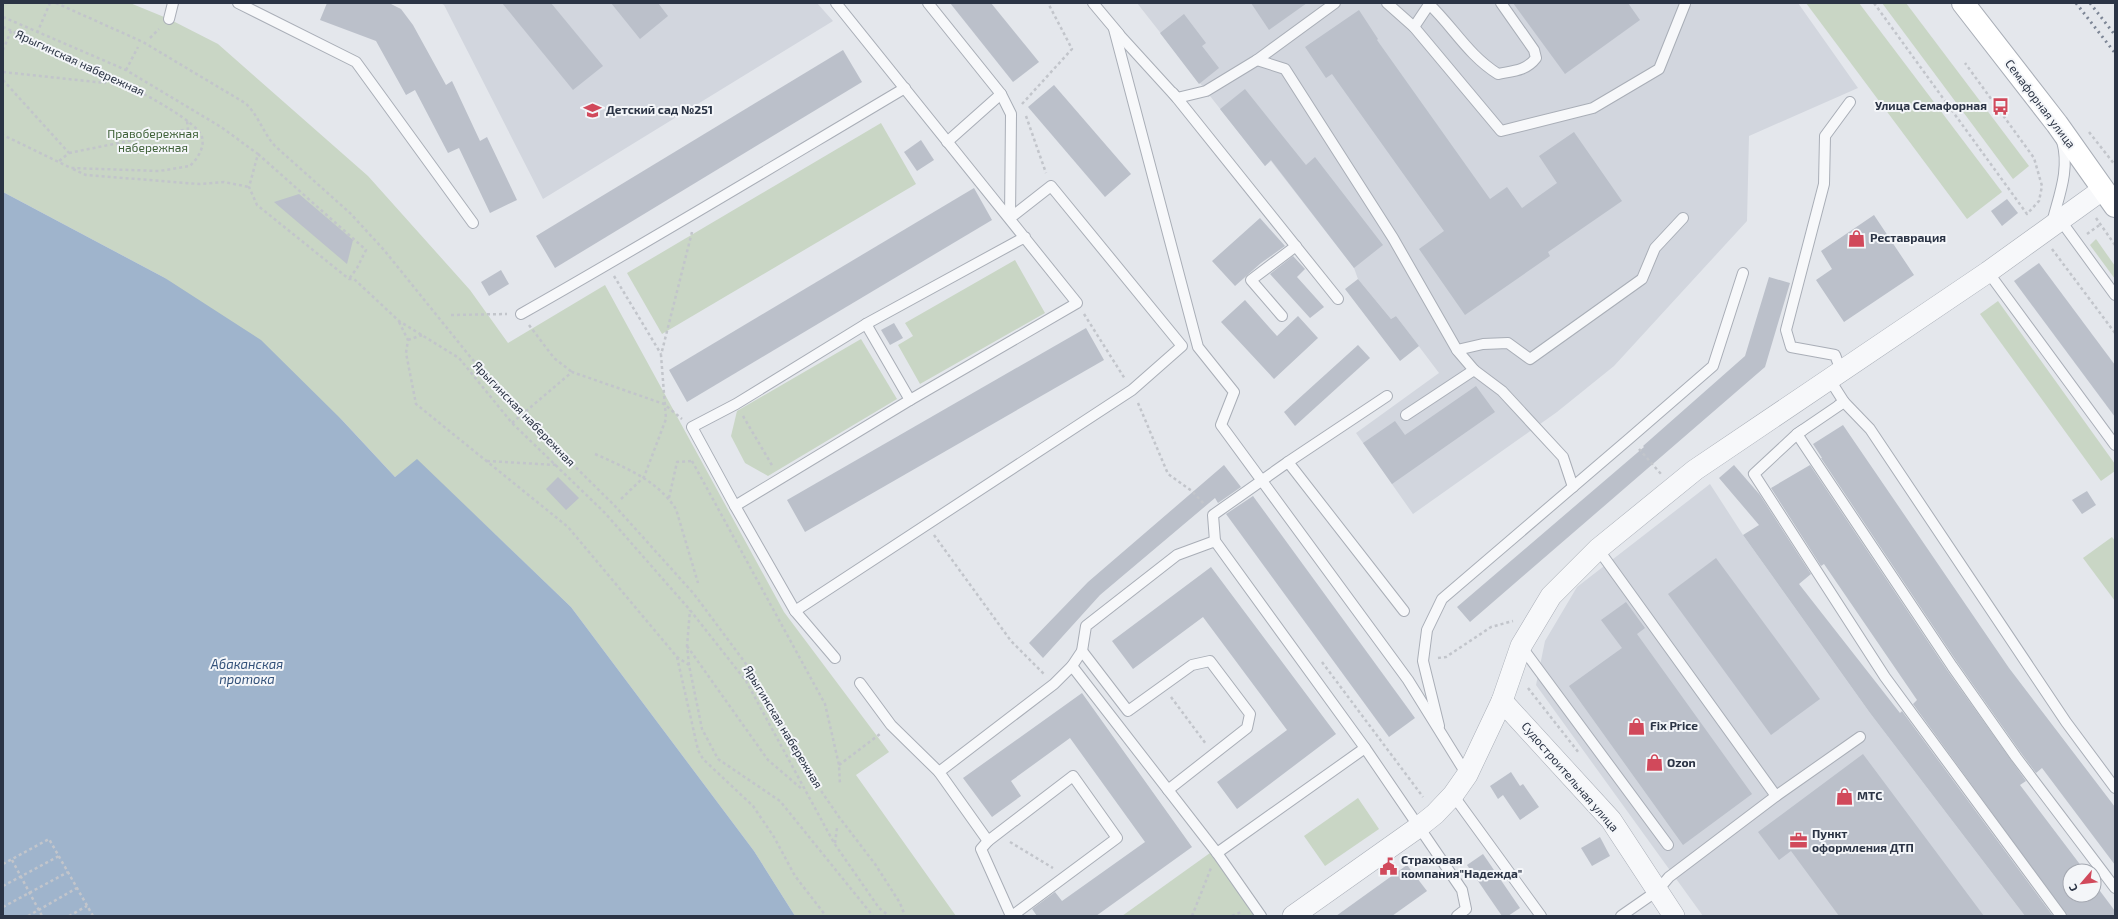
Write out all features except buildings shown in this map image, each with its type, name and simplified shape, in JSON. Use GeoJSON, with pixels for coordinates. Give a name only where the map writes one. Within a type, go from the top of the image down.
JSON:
{"type":"FeatureCollection","features":[{"type":"Feature","properties":{"kind":"main road","name":"Семафорная улица"},"geometry":{"type":"LineString","coordinates":[[1963,3],[2057,124],[2109,198]]}},
{"type":"Feature","properties":{"kind":"street"},"geometry":{"type":"LineString","coordinates":[[1293,916],[1427,820],[1453,795],[1467,776],[1502,701],[1521,646],[1551,596],[1598,549],[1695,470],[1988,272],[2109,198]]}},
{"type":"Feature","properties":{"kind":"street","name":"Судостроительная улица"},"geometry":{"type":"LineString","coordinates":[[1502,701],[1610,820],[1674,916]]}},
{"type":"Feature","properties":{"kind":"lane"},"geometry":{"type":"LineString","coordinates":[[169,19],[173,3]]}},
{"type":"Feature","properties":{"kind":"lane"},"geometry":{"type":"LineString","coordinates":[[238,3],[356,62],[473,223]]}},
{"type":"Feature","properties":{"kind":"lane"},"geometry":{"type":"LineString","coordinates":[[735,506],[910,400],[1077,303],[836,3]]}},
{"type":"Feature","properties":{"kind":"lane"},"geometry":{"type":"LineString","coordinates":[[928,3],[1001,94],[1011,114],[1010,218]]}},
{"type":"Feature","properties":{"kind":"lane"},"geometry":{"type":"LineString","coordinates":[[1093,3],[1114,29],[1177,98],[1338,299]]}},
{"type":"Feature","properties":{"kind":"lane"},"geometry":{"type":"LineString","coordinates":[[1177,98],[1206,91],[1257,60],[1335,3]]}},
{"type":"Feature","properties":{"kind":"lane"},"geometry":{"type":"LineString","coordinates":[[1387,3],[1414,26],[1501,131],[1593,108],[1659,69],[1685,4]]}},
{"type":"Feature","properties":{"kind":"lane"},"geometry":{"type":"LineString","coordinates":[[1414,26],[1430,3],[1442,16],[1467,49],[1483,64],[1498,74],[1530,66],[1536,58],[1534,50],[1501,3]]}},
{"type":"Feature","properties":{"kind":"lane"},"geometry":{"type":"LineString","coordinates":[[1114,29],[1198,347],[1234,392],[1221,425],[1408,680],[1467,776]]}},
{"type":"Feature","properties":{"kind":"lane"},"geometry":{"type":"LineString","coordinates":[[1257,60],[1285,69],[1393,238],[1456,350],[1474,370],[1502,391],[1563,457],[1573,487]]}},
{"type":"Feature","properties":{"kind":"lane"},"geometry":{"type":"LineString","coordinates":[[520,314],[608,265],[697,210],[905,88]]}},
{"type":"Feature","properties":{"kind":"lane"},"geometry":{"type":"LineString","coordinates":[[948,142],[1001,94]]}},
{"type":"Feature","properties":{"kind":"lane"},"geometry":{"type":"LineString","coordinates":[[1850,102],[1825,136],[1824,184],[1786,330],[1791,347],[1834,355],[1836,376],[1844,402],[1870,429],[2066,722],[2115,788]]}},
{"type":"Feature","properties":{"kind":"lane"},"geometry":{"type":"LineString","coordinates":[[2057,124],[2066,162],[2064,181],[2054,232],[2115,295]]}},
{"type":"Feature","properties":{"kind":"lane"},"geometry":{"type":"LineString","coordinates":[[795,611],[1132,390],[1182,346],[1051,186],[1010,218]]}},
{"type":"Feature","properties":{"kind":"lane"},"geometry":{"type":"LineString","coordinates":[[1456,350],[1483,344],[1508,343],[1530,359],[1642,279],[1655,248],[1682,218]]}},
{"type":"Feature","properties":{"kind":"lane"},"geometry":{"type":"LineString","coordinates":[[836,658],[795,611],[692,427],[736,404],[866,324],[1025,237]]}},
{"type":"Feature","properties":{"kind":"lane"},"geometry":{"type":"LineString","coordinates":[[1282,316],[1251,280],[1296,246]]}},
{"type":"Feature","properties":{"kind":"lane"},"geometry":{"type":"LineString","coordinates":[[1988,272],[2115,445]]}},
{"type":"Feature","properties":{"kind":"lane"},"geometry":{"type":"LineString","coordinates":[[1442,736],[1423,661],[1427,630],[1442,599],[1713,366],[1743,273]]}},
{"type":"Feature","properties":{"kind":"lane"},"geometry":{"type":"LineString","coordinates":[[866,324],[910,400]]}},
{"type":"Feature","properties":{"kind":"lane"},"geometry":{"type":"LineString","coordinates":[[1406,415],[1474,370]]}},
{"type":"Feature","properties":{"kind":"lane"},"geometry":{"type":"LineString","coordinates":[[1387,396],[1288,462],[1213,515],[1214,541],[1365,748],[1427,820],[1462,890],[1466,910],[1457,916]]}},
{"type":"Feature","properties":{"kind":"lane"},"geometry":{"type":"LineString","coordinates":[[1844,402],[1797,434],[1754,474],[1885,677],[2061,916]]}},
{"type":"Feature","properties":{"kind":"lane"},"geometry":{"type":"LineString","coordinates":[[1797,434],[1952,666],[2016,757],[2115,888]]}},
{"type":"Feature","properties":{"kind":"lane"},"geometry":{"type":"LineString","coordinates":[[1288,462],[1404,611]]}},
{"type":"Feature","properties":{"kind":"lane"},"geometry":{"type":"LineString","coordinates":[[939,772],[1054,684],[1072,666],[1082,651],[1086,626],[1177,555],[1214,541]]}},
{"type":"Feature","properties":{"kind":"lane"},"geometry":{"type":"LineString","coordinates":[[1598,549],[1776,796]]}},
{"type":"Feature","properties":{"kind":"lane"},"geometry":{"type":"LineString","coordinates":[[1521,646],[1668,845]]}},
{"type":"Feature","properties":{"kind":"lane"},"geometry":{"type":"LineString","coordinates":[[1082,651],[1128,711],[1192,665],[1210,661],[1250,714],[1247,728],[1168,790]]}},
{"type":"Feature","properties":{"kind":"lane"},"geometry":{"type":"LineString","coordinates":[[1072,666],[1216,853],[1262,916]]}},
{"type":"Feature","properties":{"kind":"lane"},"geometry":{"type":"LineString","coordinates":[[860,683],[891,725],[939,772],[988,841]]}},
{"type":"Feature","properties":{"kind":"lane"},"geometry":{"type":"LineString","coordinates":[[1621,916],[1658,891],[1669,877],[1776,796],[1860,736]]}},
{"type":"Feature","properties":{"kind":"lane"},"geometry":{"type":"LineString","coordinates":[[1216,853],[1365,748]]}},
{"type":"Feature","properties":{"kind":"lane"},"geometry":{"type":"LineString","coordinates":[[1073,776],[1118,838],[1012,916],[981,849],[997,834],[1073,776]]}},
{"type":"Feature","properties":{"kind":"lane"},"geometry":{"type":"LineString","coordinates":[[1453,795],[1541,916]]}},
{"type":"Feature","properties":{"kind":"path"},"geometry":{"type":"LineString","coordinates":[[36,33],[50,3]]}},
{"type":"Feature","properties":{"kind":"path","name":"Ярыгинская набережная"},"geometry":{"type":"LineString","coordinates":[[56,3],[142,42],[245,103],[250,107],[268,139],[350,213],[384,250],[472,359],[522,413],[614,505],[694,594],[755,676],[815,782],[839,817],[875,864],[900,903],[905,916]]}},
{"type":"Feature","properties":{"kind":"path"},"geometry":{"type":"LineString","coordinates":[[1011,114],[1072,49],[1048,3]]}},
{"type":"Feature","properties":{"kind":"path"},"geometry":{"type":"LineString","coordinates":[[1874,3],[2027,214],[2039,201],[2042,186],[2034,158],[1965,63]]}},
{"type":"Feature","properties":{"kind":"path","name":"Ярыгинская набережная"},"geometry":{"type":"LineString","coordinates":[[3,17],[36,33],[126,70],[221,127],[258,154],[366,250],[357,268],[349,279]]}},
{"type":"Feature","properties":{"kind":"path","name":"Ярыгинская набережная"},"geometry":{"type":"LineString","coordinates":[[3,28],[138,89],[187,121],[201,135],[202,144],[199,157],[190,166],[160,171],[71,168],[3,135]]}},
{"type":"Feature","properties":{"kind":"path"},"geometry":{"type":"LineString","coordinates":[[3,50],[11,31]]}},
{"type":"Feature","properties":{"kind":"path"},"geometry":{"type":"LineString","coordinates":[[126,70],[138,47]]}},
{"type":"Feature","properties":{"kind":"path"},"geometry":{"type":"LineString","coordinates":[[3,72],[105,83],[109,76]]}},
{"type":"Feature","properties":{"kind":"path"},"geometry":{"type":"LineString","coordinates":[[3,80],[69,153]]}},
{"type":"Feature","properties":{"kind":"path"},"geometry":{"type":"LineString","coordinates":[[1022,104],[1051,186]]}},
{"type":"Feature","properties":{"kind":"path"},"geometry":{"type":"LineString","coordinates":[[58,162],[69,153],[188,129],[187,121]]}},
{"type":"Feature","properties":{"kind":"path"},"geometry":{"type":"LineString","coordinates":[[71,168],[86,175],[199,184],[224,182],[249,188],[258,154]]}},
{"type":"Feature","properties":{"kind":"path","name":"Ярыгинская набережная"},"geometry":{"type":"LineString","coordinates":[[249,188],[257,205],[349,279],[354,280],[399,321],[459,358],[512,423],[605,513],[690,610],[746,681],[834,843],[879,908],[889,916]]}},
{"type":"Feature","properties":{"kind":"path"},"geometry":{"type":"LineString","coordinates":[[621,499],[644,477],[666,419],[661,355],[697,210]]}},
{"type":"Feature","properties":{"kind":"path"},"geometry":{"type":"LineString","coordinates":[[2093,230],[2101,224],[2115,244]]}},
{"type":"Feature","properties":{"kind":"path"},"geometry":{"type":"LineString","coordinates":[[2054,232],[2115,333]]}},
{"type":"Feature","properties":{"kind":"path"},"geometry":{"type":"LineString","coordinates":[[608,265],[661,355]]}},
{"type":"Feature","properties":{"kind":"path"},"geometry":{"type":"LineString","coordinates":[[1077,303],[1132,390],[1168,474],[1192,491],[1213,515]]}},
{"type":"Feature","properties":{"kind":"path"},"geometry":{"type":"LineString","coordinates":[[451,315],[520,314],[554,358],[572,372],[664,404],[692,427]]}},
{"type":"Feature","properties":{"kind":"path","name":"Ярыгинская набережная"},"geometry":{"type":"LineString","coordinates":[[399,321],[408,340],[406,353],[416,404],[568,527],[677,657],[689,665]]}},
{"type":"Feature","properties":{"kind":"path"},"geometry":{"type":"LineString","coordinates":[[408,340],[423,335]]}},
{"type":"Feature","properties":{"kind":"path"},"geometry":{"type":"LineString","coordinates":[[512,423],[572,372]]}},
{"type":"Feature","properties":{"kind":"path"},"geometry":{"type":"LineString","coordinates":[[736,404],[780,479]]}},
{"type":"Feature","properties":{"kind":"path"},"geometry":{"type":"LineString","coordinates":[[1630,438],[1665,479]]}},
{"type":"Feature","properties":{"kind":"path"},"geometry":{"type":"LineString","coordinates":[[595,454],[644,477],[669,498],[676,509],[698,583]]}},
{"type":"Feature","properties":{"kind":"path"},"geometry":{"type":"LineString","coordinates":[[487,461],[556,465]]}},
{"type":"Feature","properties":{"kind":"path"},"geometry":{"type":"LineString","coordinates":[[692,461],[825,704],[839,765],[840,785]]}},
{"type":"Feature","properties":{"kind":"path"},"geometry":{"type":"LineString","coordinates":[[669,498],[677,462]]}},
{"type":"Feature","properties":{"kind":"path"},"geometry":{"type":"LineString","coordinates":[[926,524],[1011,641],[1054,684]]}},
{"type":"Feature","properties":{"kind":"path"},"geometry":{"type":"LineString","coordinates":[[690,610],[687,646],[689,665],[702,728],[718,759],[780,801],[873,916]]}},
{"type":"Feature","properties":{"kind":"path"},"geometry":{"type":"LineString","coordinates":[[1423,661],[1446,657],[1491,627],[1515,620]]}},
{"type":"Feature","properties":{"kind":"path"},"geometry":{"type":"LineString","coordinates":[[687,646],[768,760],[805,791]]}},
{"type":"Feature","properties":{"kind":"path"},"geometry":{"type":"LineString","coordinates":[[677,657],[701,755],[753,806],[774,837],[795,876],[826,916]]}},
{"type":"Feature","properties":{"kind":"path"},"geometry":{"type":"LineString","coordinates":[[1322,661],[1427,820]]}},
{"type":"Feature","properties":{"kind":"path"},"geometry":{"type":"LineString","coordinates":[[1162,686],[1214,754]]}},
{"type":"Feature","properties":{"kind":"path"},"geometry":{"type":"LineString","coordinates":[[839,765],[891,725]]}},
{"type":"Feature","properties":{"kind":"path"},"geometry":{"type":"LineString","coordinates":[[834,843],[837,828]]}},
{"type":"Feature","properties":{"kind":"path"},"geometry":{"type":"LineString","coordinates":[[997,834],[1066,875]]}},
{"type":"Feature","properties":{"kind":"path"},"geometry":{"type":"LineString","coordinates":[[3,864],[49,839],[93,916]]}},
{"type":"Feature","properties":{"kind":"path"},"geometry":{"type":"LineString","coordinates":[[1192,916],[1216,853]]}},
{"type":"Feature","properties":{"kind":"path"},"geometry":{"type":"LineString","coordinates":[[3,886],[59,856]]}},
{"type":"Feature","properties":{"kind":"path"},"geometry":{"type":"LineString","coordinates":[[12,860],[42,916]]}},
{"type":"Feature","properties":{"kind":"path"},"geometry":{"type":"LineString","coordinates":[[3,906],[68,872]]}},
{"type":"Feature","properties":{"kind":"path"},"geometry":{"type":"LineString","coordinates":[[28,916],[77,888]]}},
{"type":"Feature","properties":{"kind":"path"},"geometry":{"type":"LineString","coordinates":[[69,916],[87,906]]}},
{"type":"Feature","properties":{"kind":"shaded area","name":"Детский сад №251"},"geometry":{"type":"Polygon","coordinates":[[[440,3],[817,3],[833,21],[543,199],[444,5],[440,3]]]}},
{"type":"Feature","properties":{"kind":"shaded area"},"geometry":{"type":"Polygon","coordinates":[[[1137,3],[1798,3],[1858,88],[1749,136],[1747,221],[1614,366],[1557,412],[1413,514],[1356,433],[1439,373],[1396,316],[1391,319],[1358,279],[1354,268],[1271,161],[1265,166],[1137,3]]]}},
{"type":"Feature","properties":{"kind":"shaded area"},"geometry":{"type":"Polygon","coordinates":[[[1710,484],[1743,535],[1870,713],[2025,916],[1703,916],[1536,685],[1545,641],[1577,587],[1710,484]]]}},
{"type":"Feature","properties":{"kind":"green space","name":"Правобережная набережная"},"geometry":{"type":"Polygon","coordinates":[[[3,3],[130,3],[169,19],[218,44],[368,176],[470,290],[508,343],[605,285],[784,612],[889,752],[856,775],[956,916],[795,916],[754,851],[571,607],[417,460],[395,477],[342,420],[165,278],[3,192],[3,3]]]}},
{"type":"Feature","properties":{"kind":"green space"},"geometry":{"type":"Polygon","coordinates":[[[1806,3],[1859,3],[2002,192],[1967,219],[1806,3]]]}},
{"type":"Feature","properties":{"kind":"green space"},"geometry":{"type":"Polygon","coordinates":[[[1882,3],[1906,3],[2029,166],[2013,179],[1882,3]]]}},
{"type":"Feature","properties":{"kind":"green space"},"geometry":{"type":"Polygon","coordinates":[[[881,123],[916,184],[662,334],[627,273],[881,123]]]}},
{"type":"Feature","properties":{"kind":"green space"},"geometry":{"type":"Polygon","coordinates":[[[2096,239],[2115,266],[2115,279],[2090,245],[2096,239]]]}},
{"type":"Feature","properties":{"kind":"green space"},"geometry":{"type":"Polygon","coordinates":[[[1015,260],[1045,313],[920,384],[898,345],[913,336],[905,323],[1015,260]]]}},
{"type":"Feature","properties":{"kind":"green space"},"geometry":{"type":"Polygon","coordinates":[[[1998,301],[2115,464],[2115,471],[2101,481],[1980,314],[1998,301]]]}},
{"type":"Feature","properties":{"kind":"green space"},"geometry":{"type":"Polygon","coordinates":[[[861,339],[897,399],[768,476],[745,463],[731,436],[737,411],[861,339]]]}},
{"type":"Feature","properties":{"kind":"green space"},"geometry":{"type":"Polygon","coordinates":[[[2112,537],[2115,541],[2115,601],[2083,558],[2112,537]]]}},
{"type":"Feature","properties":{"kind":"green space"},"geometry":{"type":"Polygon","coordinates":[[[1358,798],[1379,829],[1325,866],[1304,836],[1358,798]]]}},
{"type":"Feature","properties":{"kind":"green space"},"geometry":{"type":"Polygon","coordinates":[[[1210,853],[1255,916],[1122,916],[1210,853]]]}},
{"type":"Feature","properties":{"kind":"water","name":"Абаканская протока"},"geometry":{"type":"Polygon","coordinates":[[[3,192],[165,278],[261,340],[342,420],[395,477],[417,459],[571,607],[754,851],[795,916],[3,916],[3,192]]]}},
{"type":"Feature","properties":{"kind":"railway"},"geometry":{"type":"LineString","coordinates":[[2076,3],[2115,53]]}},
{"type":"Feature","properties":{"kind":"railway"},"geometry":{"type":"LineString","coordinates":[[2090,3],[2115,35]]}},
{"type":"Feature","properties":{"kind":"place","name":"Улица Семафорная"},"geometry":{"type":"Point","coordinates":[2000,106]}},
{"type":"Feature","properties":{"kind":"place","name":"Детский сад №251"},"geometry":{"type":"Point","coordinates":[593,110]}},
{"type":"Feature","properties":{"kind":"place","name":"Реставрация"},"geometry":{"type":"Point","coordinates":[1857,238]}},
{"type":"Feature","properties":{"kind":"place","name":"Fix Price"},"geometry":{"type":"Point","coordinates":[1637,726]}},
{"type":"Feature","properties":{"kind":"place","name":"Ozon"},"geometry":{"type":"Point","coordinates":[1654,763]}},
{"type":"Feature","properties":{"kind":"place","name":"МТС"},"geometry":{"type":"Point","coordinates":[1844,796]}},
{"type":"Feature","properties":{"kind":"place","name":"Пункт оформления ДТП"},"geometry":{"type":"Point","coordinates":[1799,841]}},
{"type":"Feature","properties":{"kind":"place","name":"Страховая компания\"Надежда\""},"geometry":{"type":"Point","coordinates":[1388,867]}}]}
